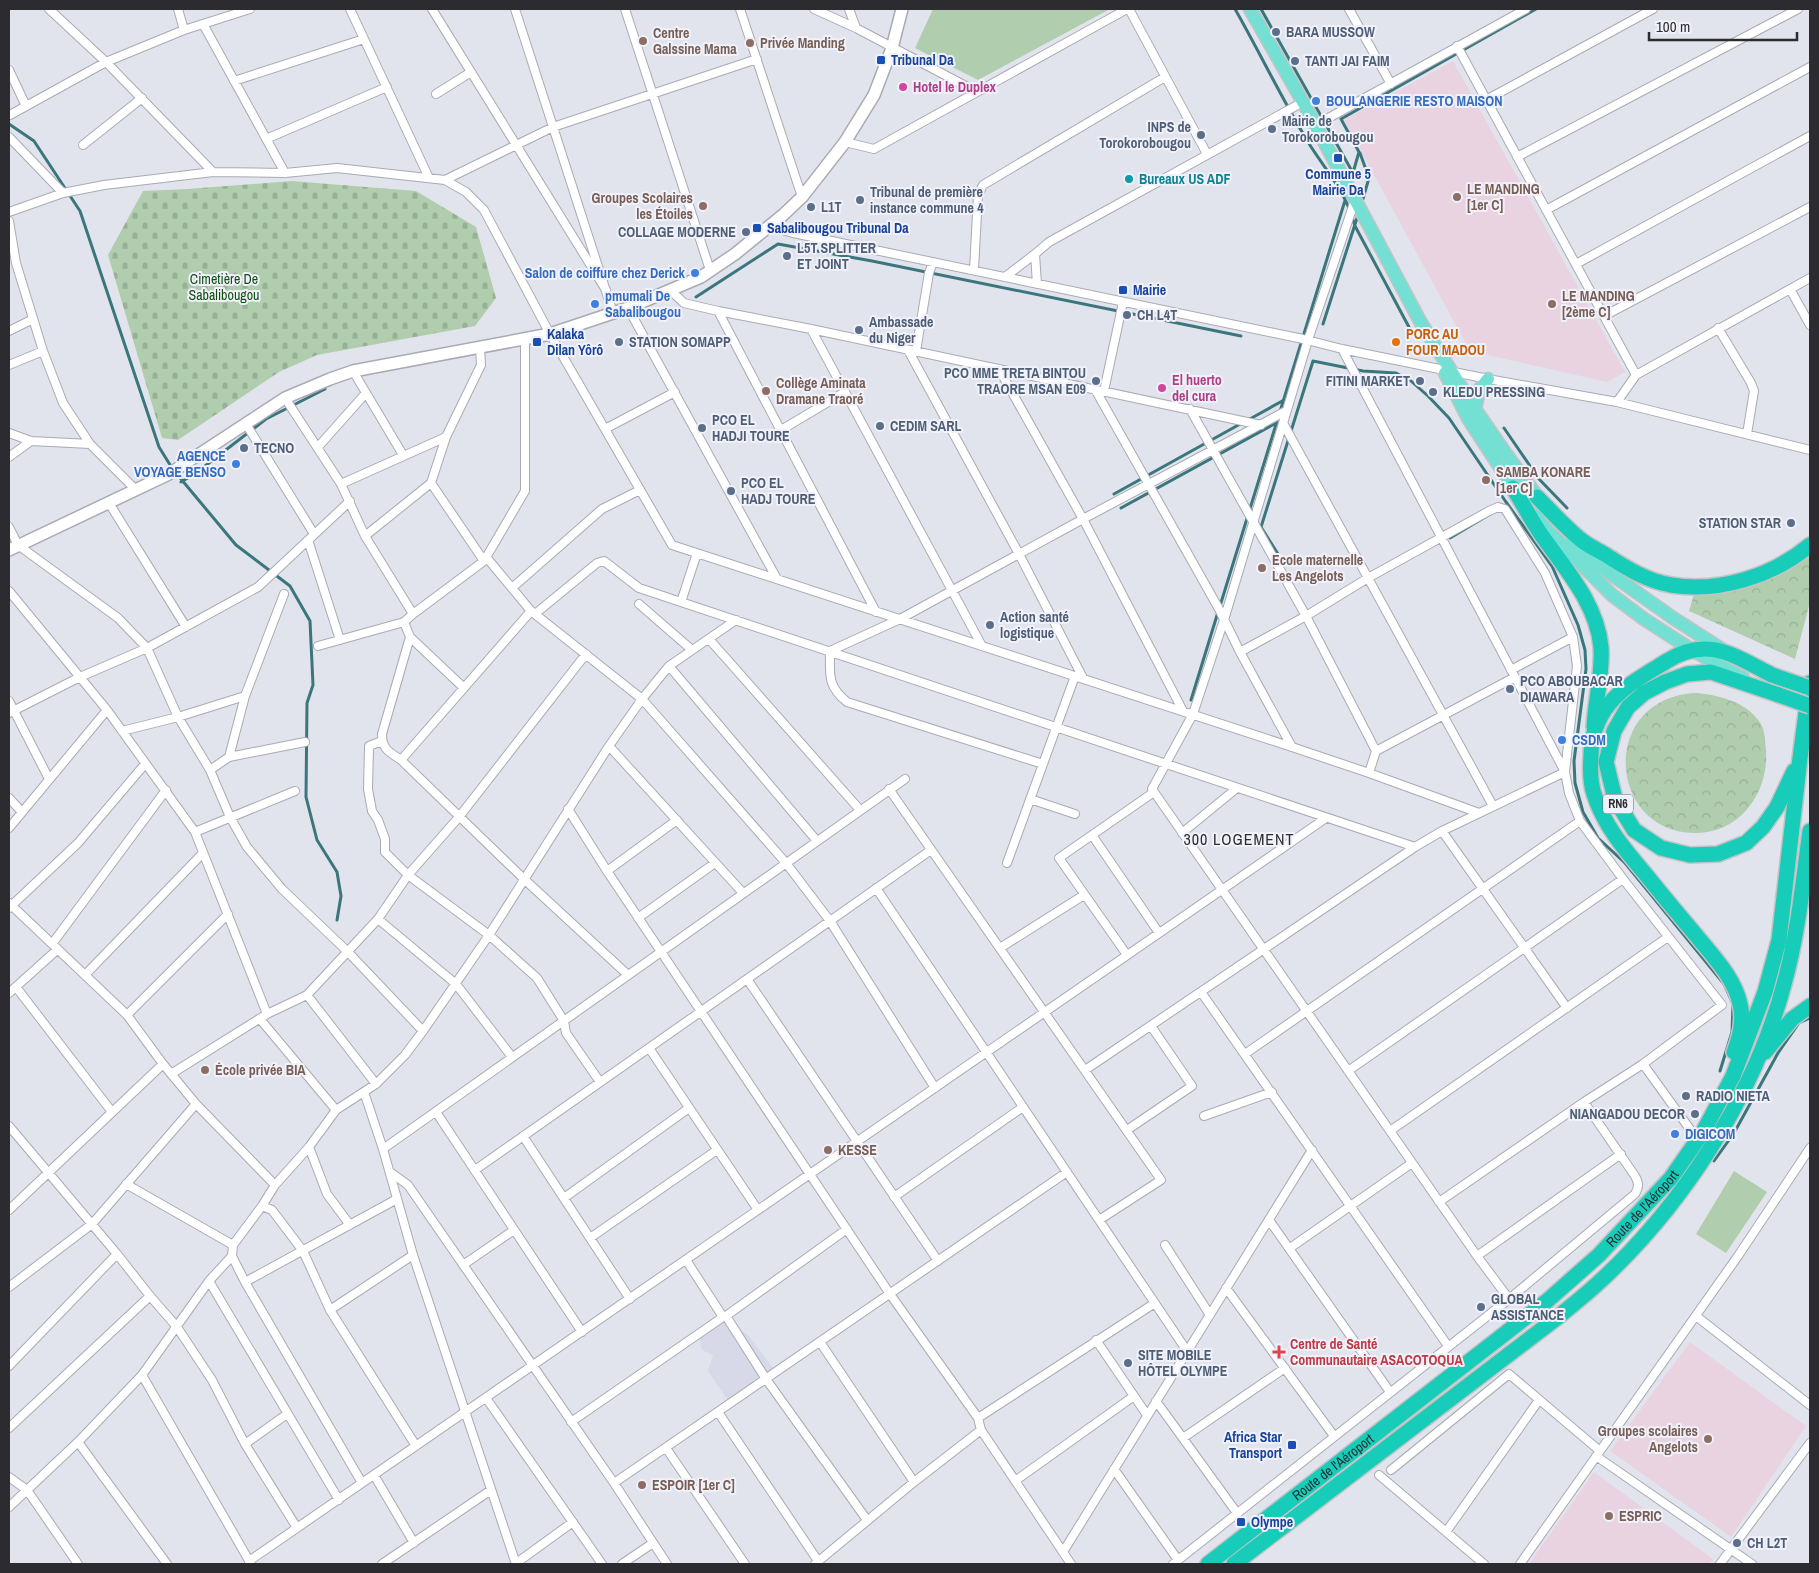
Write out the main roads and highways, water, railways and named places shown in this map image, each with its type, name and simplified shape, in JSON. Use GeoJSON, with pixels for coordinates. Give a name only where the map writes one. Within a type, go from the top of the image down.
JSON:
{"type":"FeatureCollection","features":[{"type":"Feature","properties":{"kind":"highway"},"geometry":{"type":"LineString","coordinates":[[1513,488],[1544,539],[1569,571],[1586,601],[1596,626],[1601,648],[1591,750],[1591,778],[1593,792],[1606,824],[1721,966],[1734,986],[1741,1005],[1742,1024],[1735,1049],[1718,1086],[1700,1136]]}},
{"type":"Feature","properties":{"kind":"highway"},"geometry":{"type":"LineString","coordinates":[[1537,497],[1581,540],[1636,574],[1670,585],[1699,587],[1748,579],[1772,569],[1810,545]]}},
{"type":"Feature","properties":{"kind":"highway"},"geometry":{"type":"LineString","coordinates":[[1594,730],[1608,705],[1627,686],[1677,654],[1692,650],[1706,648],[1725,651],[1772,674],[1810,688]]}},
{"type":"Feature","properties":{"kind":"highway","name":"RN6"},"geometry":{"type":"LineString","coordinates":[[1800,758],[1777,807],[1763,827],[1746,843],[1718,854],[1690,855],[1661,848],[1634,830],[1614,799],[1606,762],[1614,731],[1628,707],[1644,693],[1665,682],[1687,674],[1711,672],[1810,706]]}},
{"type":"Feature","properties":{"kind":"highway","name":"Route de l'Aéroport"},"geometry":{"type":"LineString","coordinates":[[1208,1564],[1547,1302],[1599,1255],[1633,1220],[1671,1178],[1700,1136],[1733,1076],[1746,1046],[1765,992],[1779,940],[1810,683]]}},
{"type":"Feature","properties":{"kind":"highway","name":"Route de l'Aéroport"},"geometry":{"type":"LineString","coordinates":[[1234,1564],[1558,1317],[1596,1284],[1641,1239],[1678,1194],[1726,1122],[1758,1061],[1784,984],[1796,927],[1810,831]]}},
{"type":"Feature","properties":{"kind":"highway"},"geometry":{"type":"LineString","coordinates":[[1758,1061],[1792,1019],[1810,1006]]}},
{"type":"Feature","properties":{"kind":"main road"},"geometry":{"type":"LineString","coordinates":[[14,548],[173,471],[285,398],[330,378],[353,371],[550,334],[628,308],[701,277],[771,226],[802,197],[845,142],[874,95],[892,48],[902,9]]}},
{"type":"Feature","properties":{"kind":"main road"},"geometry":{"type":"LineString","coordinates":[[1250,9],[1303,102],[1314,126],[1446,367],[1537,497],[1567,535],[1600,567],[1673,618],[1725,651]]}},
{"type":"Feature","properties":{"kind":"main road"},"geometry":{"type":"LineString","coordinates":[[1446,367],[1469,420],[1513,488],[1548,532],[1612,595],[1644,619],[1692,650],[1764,690]]}},
{"type":"Feature","properties":{"kind":"main road"},"geometry":{"type":"LineString","coordinates":[[1475,409],[1479,390],[1488,379]]}},
{"type":"Feature","properties":{"kind":"waterway"},"geometry":{"type":"LineString","coordinates":[[1235,9],[1298,126],[1336,184],[1350,211]]}},
{"type":"Feature","properties":{"kind":"waterway"},"geometry":{"type":"LineString","coordinates":[[1261,9],[1353,173]]}},
{"type":"Feature","properties":{"kind":"waterway"},"geometry":{"type":"LineString","coordinates":[[1350,183],[1359,152],[1341,119],[1536,9]]}},
{"type":"Feature","properties":{"kind":"waterway"},"geometry":{"type":"LineString","coordinates":[[9,124],[34,141],[80,211],[159,447],[172,468]]}},
{"type":"Feature","properties":{"kind":"waterway"},"geometry":{"type":"LineString","coordinates":[[1360,153],[1369,178],[1362,202]]}},
{"type":"Feature","properties":{"kind":"waterway"},"geometry":{"type":"LineString","coordinates":[[1220,606],[1347,194]]}},
{"type":"Feature","properties":{"kind":"waterway"},"geometry":{"type":"LineString","coordinates":[[1323,324],[1358,215]]}},
{"type":"Feature","properties":{"kind":"waterway"},"geometry":{"type":"LineString","coordinates":[[1352,217],[1410,329]]}},
{"type":"Feature","properties":{"kind":"waterway"},"geometry":{"type":"LineString","coordinates":[[696,297],[778,244],[872,261],[1241,336]]}},
{"type":"Feature","properties":{"kind":"waterway"},"geometry":{"type":"LineString","coordinates":[[1283,562],[1261,527],[1313,361],[1363,371],[1396,373],[1411,381],[1449,418],[1552,566],[1578,625],[1585,650],[1586,669],[1574,761],[1575,783],[1583,812],[1598,838],[1625,863],[1724,984],[1733,1004],[1732,1032],[1720,1071]]}},
{"type":"Feature","properties":{"kind":"waterway"},"geometry":{"type":"LineString","coordinates":[[181,482],[196,473],[266,419],[325,389]]}},
{"type":"Feature","properties":{"kind":"waterway"},"geometry":{"type":"LineString","coordinates":[[1248,420],[1284,400]]}},
{"type":"Feature","properties":{"kind":"waterway"},"geometry":{"type":"LineString","coordinates":[[1114,494],[1242,423]]}},
{"type":"Feature","properties":{"kind":"waterway"},"geometry":{"type":"LineString","coordinates":[[1121,508],[1276,423]]}},
{"type":"Feature","properties":{"kind":"waterway"},"geometry":{"type":"LineString","coordinates":[[1504,428],[1539,479],[1567,508]]}},
{"type":"Feature","properties":{"kind":"waterway"},"geometry":{"type":"LineString","coordinates":[[176,473],[236,545],[290,586],[310,621],[313,685],[307,703],[306,797],[317,840],[337,872],[341,896],[337,920]]}},
{"type":"Feature","properties":{"kind":"waterway"},"geometry":{"type":"LineString","coordinates":[[1450,538],[1492,513]]}},
{"type":"Feature","properties":{"kind":"waterway"},"geometry":{"type":"LineString","coordinates":[[1191,700],[1218,612]]}},
{"type":"Feature","properties":{"kind":"waterway"},"geometry":{"type":"LineString","coordinates":[[1714,1161],[1734,1133],[1778,1053],[1799,1023],[1810,1018]]}},
{"type":"Feature","properties":{"kind":"place","name":"BARA MUSSOW"},"geometry":{"type":"Point","coordinates":[1276,32]}},
{"type":"Feature","properties":{"kind":"place","name":"Centre Galssine Mama"},"geometry":{"type":"Point","coordinates":[643,41]}},
{"type":"Feature","properties":{"kind":"place","name":"Privée Manding"},"geometry":{"type":"Point","coordinates":[750,43]}},
{"type":"Feature","properties":{"kind":"place","name":"Tribunal Da"},"geometry":{"type":"Point","coordinates":[881,60]}},
{"type":"Feature","properties":{"kind":"place","name":"TANTI JAI FAIM"},"geometry":{"type":"Point","coordinates":[1295,61]}},
{"type":"Feature","properties":{"kind":"place","name":"Hotel le Duplex"},"geometry":{"type":"Point","coordinates":[903,87]}},
{"type":"Feature","properties":{"kind":"place","name":"BOULANGERIE RESTO MAISON"},"geometry":{"type":"Point","coordinates":[1316,101]}},
{"type":"Feature","properties":{"kind":"place","name":"Mairie de Torokorobougou"},"geometry":{"type":"Point","coordinates":[1272,129]}},
{"type":"Feature","properties":{"kind":"place","name":"INPS de Torokorobougou"},"geometry":{"type":"Point","coordinates":[1201,135]}},
{"type":"Feature","properties":{"kind":"place","name":"Commune 5 Mairie Da"},"geometry":{"type":"Point","coordinates":[1338,158]}},
{"type":"Feature","properties":{"kind":"place","name":"Bureaux US ADF"},"geometry":{"type":"Point","coordinates":[1129,179]}},
{"type":"Feature","properties":{"kind":"place","name":"LE MANDING [1er C]"},"geometry":{"type":"Point","coordinates":[1457,197]}},
{"type":"Feature","properties":{"kind":"place","name":"Tribunal de première instance commune 4"},"geometry":{"type":"Point","coordinates":[860,200]}},
{"type":"Feature","properties":{"kind":"place","name":"Groupes Scolaires les Étoiles"},"geometry":{"type":"Point","coordinates":[703,206]}},
{"type":"Feature","properties":{"kind":"place","name":"L1T"},"geometry":{"type":"Point","coordinates":[811,207]}},
{"type":"Feature","properties":{"kind":"place","name":"Sabalibougou Tribunal Da"},"geometry":{"type":"Point","coordinates":[757,228]}},
{"type":"Feature","properties":{"kind":"place","name":"COLLAGE MODERNE"},"geometry":{"type":"Point","coordinates":[746,232]}},
{"type":"Feature","properties":{"kind":"place","name":"L5T SPLITTER ET JOINT"},"geometry":{"type":"Point","coordinates":[787,256]}},
{"type":"Feature","properties":{"kind":"place","name":"Salon de coiffure chez Derick"},"geometry":{"type":"Point","coordinates":[695,273]}},
{"type":"Feature","properties":{"kind":"place","name":"Mairie"},"geometry":{"type":"Point","coordinates":[1123,290]}},
{"type":"Feature","properties":{"kind":"place","name":"pmumali De Sabalibougou"},"geometry":{"type":"Point","coordinates":[595,304]}},
{"type":"Feature","properties":{"kind":"place","name":"LE MANDING [2ème C]"},"geometry":{"type":"Point","coordinates":[1552,304]}},
{"type":"Feature","properties":{"kind":"place","name":"CH L4T"},"geometry":{"type":"Point","coordinates":[1127,315]}},
{"type":"Feature","properties":{"kind":"place","name":"Ambassade du Niger"},"geometry":{"type":"Point","coordinates":[859,330]}},
{"type":"Feature","properties":{"kind":"place","name":"Kalaka Dilan Yôrô"},"geometry":{"type":"Point","coordinates":[537,342]}},
{"type":"Feature","properties":{"kind":"place","name":"STATION SOMAPP"},"geometry":{"type":"Point","coordinates":[619,342]}},
{"type":"Feature","properties":{"kind":"place","name":"PORC AU FOUR MADOU"},"geometry":{"type":"Point","coordinates":[1396,342]}},
{"type":"Feature","properties":{"kind":"place","name":"PCO MME TRETA BINTOU TRAORE MSAN E09"},"geometry":{"type":"Point","coordinates":[1096,381]}},
{"type":"Feature","properties":{"kind":"place","name":"FITINI MARKET"},"geometry":{"type":"Point","coordinates":[1420,381]}},
{"type":"Feature","properties":{"kind":"place","name":"El huerto del cura"},"geometry":{"type":"Point","coordinates":[1162,388]}},
{"type":"Feature","properties":{"kind":"place","name":"Collège Aminata Dramane Traoré"},"geometry":{"type":"Point","coordinates":[766,391]}},
{"type":"Feature","properties":{"kind":"place","name":"KLEDU PRESSING"},"geometry":{"type":"Point","coordinates":[1433,392]}},
{"type":"Feature","properties":{"kind":"place","name":"CEDIM SARL"},"geometry":{"type":"Point","coordinates":[880,426]}},
{"type":"Feature","properties":{"kind":"place","name":"PCO EL HADJI TOURE"},"geometry":{"type":"Point","coordinates":[702,428]}},
{"type":"Feature","properties":{"kind":"place","name":"TECNO"},"geometry":{"type":"Point","coordinates":[244,448]}},
{"type":"Feature","properties":{"kind":"place","name":"AGENCE VOYAGE BENSO"},"geometry":{"type":"Point","coordinates":[236,464]}},
{"type":"Feature","properties":{"kind":"place","name":"SAMBA KONARE [1er C]"},"geometry":{"type":"Point","coordinates":[1486,480]}},
{"type":"Feature","properties":{"kind":"place","name":"PCO EL HADJ TOURE"},"geometry":{"type":"Point","coordinates":[731,491]}},
{"type":"Feature","properties":{"kind":"place","name":"STATION STAR"},"geometry":{"type":"Point","coordinates":[1791,523]}},
{"type":"Feature","properties":{"kind":"place","name":"Ecole maternelle Les Angelots"},"geometry":{"type":"Point","coordinates":[1262,568]}},
{"type":"Feature","properties":{"kind":"place","name":"Action santé logistique"},"geometry":{"type":"Point","coordinates":[990,625]}},
{"type":"Feature","properties":{"kind":"place","name":"PCO ABOUBACAR DIAWARA"},"geometry":{"type":"Point","coordinates":[1510,689]}},
{"type":"Feature","properties":{"kind":"place","name":"CSDM"},"geometry":{"type":"Point","coordinates":[1562,740]}},
{"type":"Feature","properties":{"kind":"place","name":"École privée BIA"},"geometry":{"type":"Point","coordinates":[205,1070]}},
{"type":"Feature","properties":{"kind":"place","name":"RADIO NIETA"},"geometry":{"type":"Point","coordinates":[1686,1096]}},
{"type":"Feature","properties":{"kind":"place","name":"NIANGADOU DECOR"},"geometry":{"type":"Point","coordinates":[1695,1114]}},
{"type":"Feature","properties":{"kind":"place","name":"DIGICOM"},"geometry":{"type":"Point","coordinates":[1675,1134]}},
{"type":"Feature","properties":{"kind":"place","name":"KESSE"},"geometry":{"type":"Point","coordinates":[828,1150]}},
{"type":"Feature","properties":{"kind":"place","name":"GLOBAL ASSISTANCE"},"geometry":{"type":"Point","coordinates":[1481,1307]}},
{"type":"Feature","properties":{"kind":"place","name":"Centre de Santé Communautaire ASACOTOQUA"},"geometry":{"type":"Point","coordinates":[1279,1352]}},
{"type":"Feature","properties":{"kind":"place","name":"SITE MOBILE HÔTEL OLYMPE"},"geometry":{"type":"Point","coordinates":[1128,1363]}},
{"type":"Feature","properties":{"kind":"place","name":"Groupes scolaires Angelots"},"geometry":{"type":"Point","coordinates":[1708,1439]}},
{"type":"Feature","properties":{"kind":"place","name":"Africa Star Transport"},"geometry":{"type":"Point","coordinates":[1292,1445]}},
{"type":"Feature","properties":{"kind":"place","name":"ESPOIR [1er C]"},"geometry":{"type":"Point","coordinates":[642,1485]}},
{"type":"Feature","properties":{"kind":"place","name":"ESPRIC"},"geometry":{"type":"Point","coordinates":[1609,1516]}},
{"type":"Feature","properties":{"kind":"place","name":"Olympe"},"geometry":{"type":"Point","coordinates":[1241,1522]}},
{"type":"Feature","properties":{"kind":"place","name":"CH L2T"},"geometry":{"type":"Point","coordinates":[1737,1543]}},
{"type":"Feature","properties":{"kind":"district","name":"300 LOGEMENT"},"geometry":{"type":"Point","coordinates":[1239,839]}},
{"type":"Feature","properties":{"kind":"park label","name":"Cimetière De Sabalibougou"},"geometry":{"type":"Point","coordinates":[224,288]}}]}
